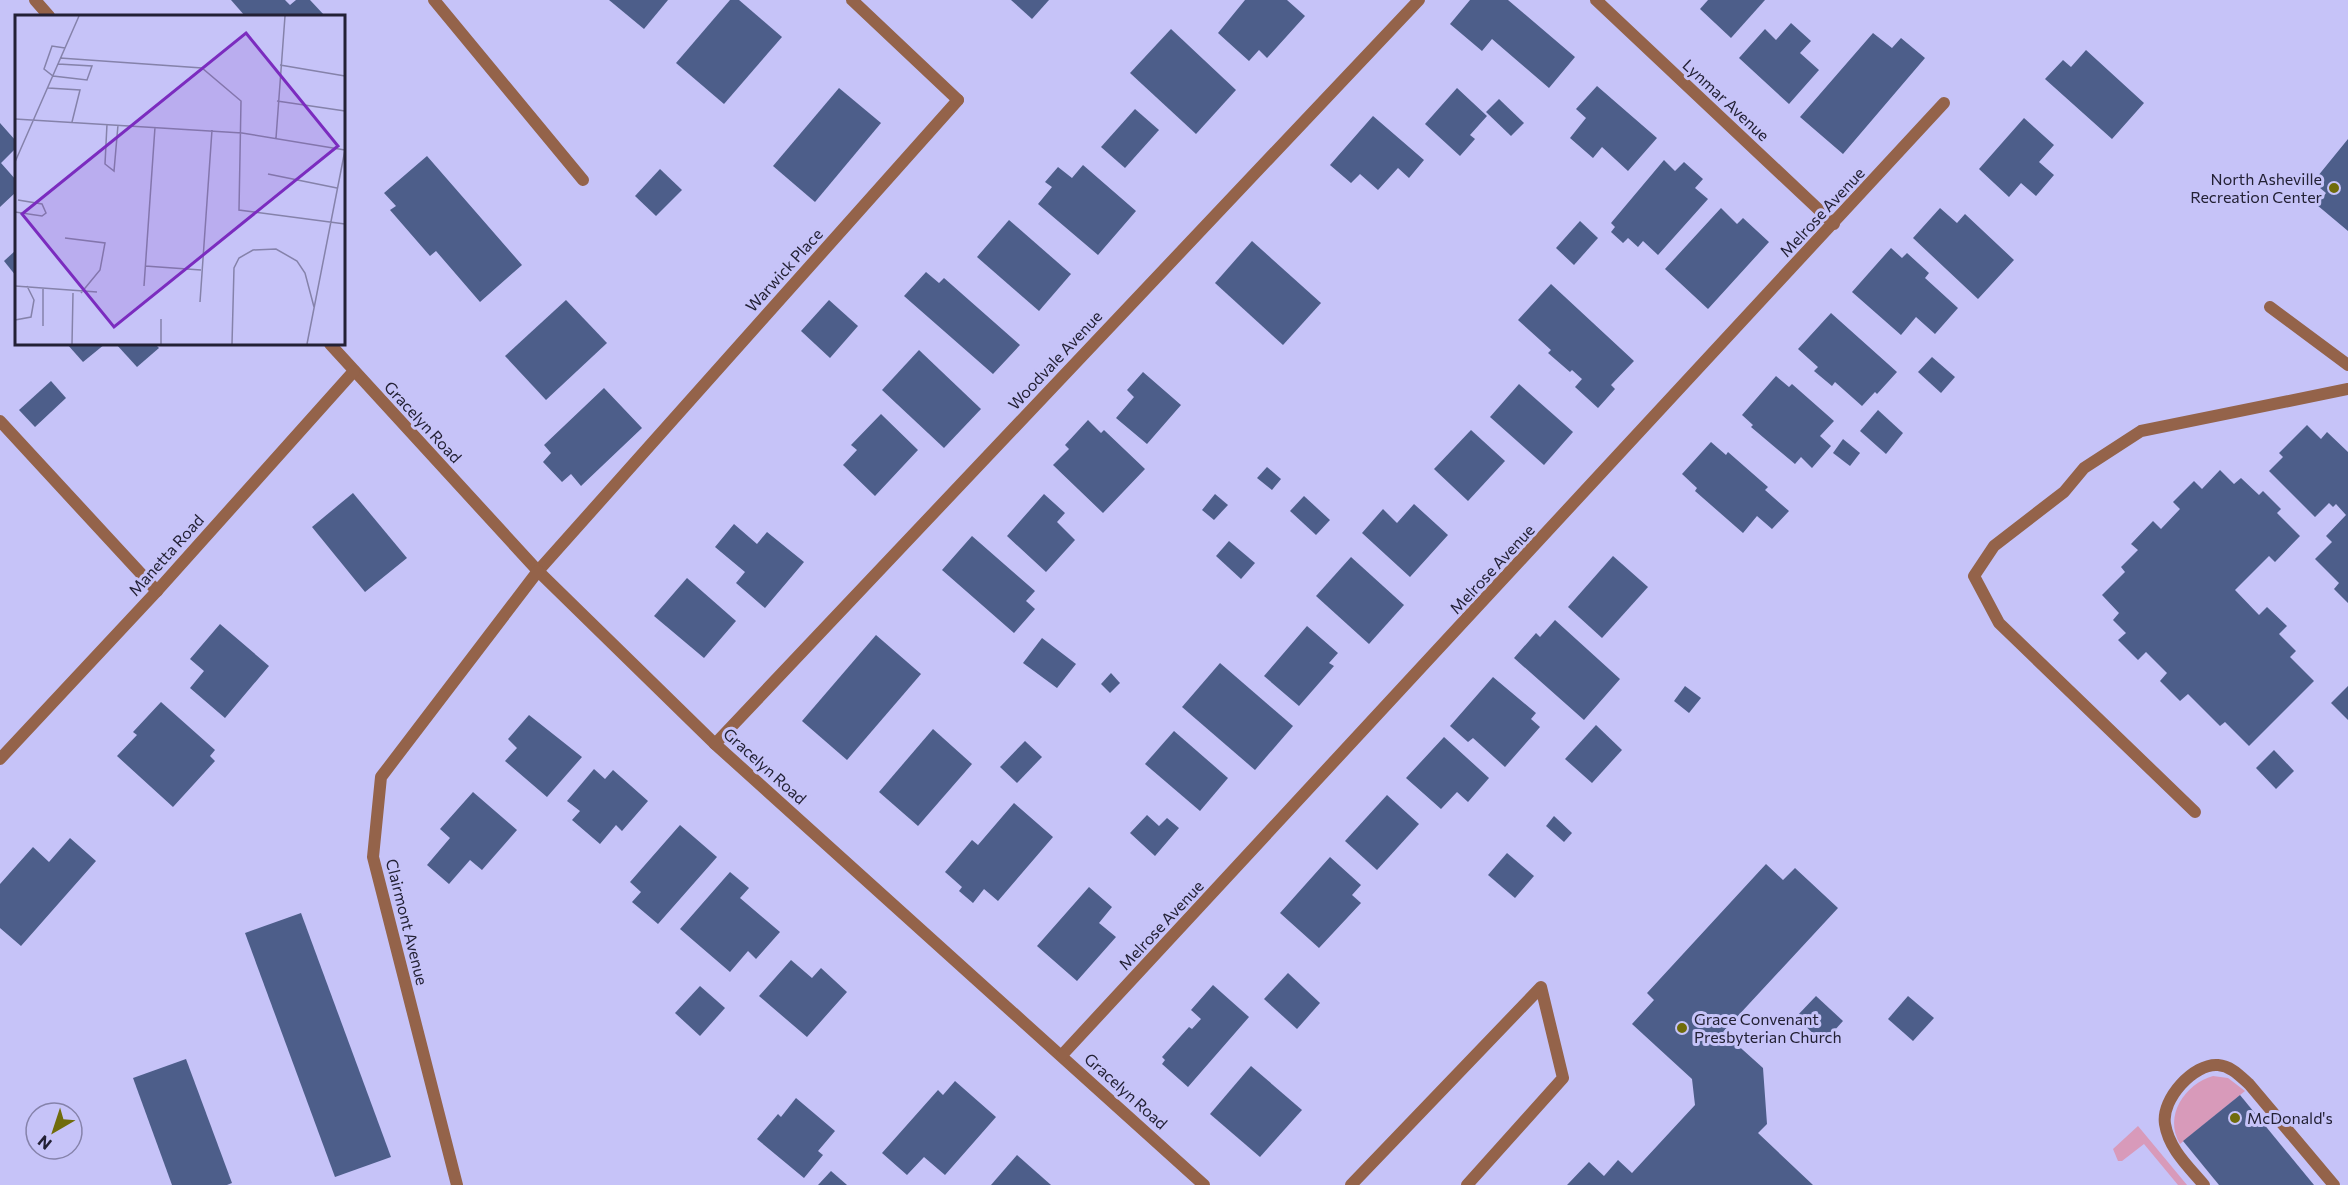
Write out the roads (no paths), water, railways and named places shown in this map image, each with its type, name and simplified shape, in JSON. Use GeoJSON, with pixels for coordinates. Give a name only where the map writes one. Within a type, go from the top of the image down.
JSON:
{"type":"FeatureCollection","features":[{"type":"Feature","properties":{"kind":"street"},"geometry":{"type":"LineString","coordinates":[[35,0],[48,15]]}},
{"type":"Feature","properties":{"kind":"street"},"geometry":{"type":"LineString","coordinates":[[434,0],[583,180]]}},
{"type":"Feature","properties":{"kind":"street","name":"Warwick Place"},"geometry":{"type":"LineString","coordinates":[[538,571],[958,100],[852,0]]}},
{"type":"Feature","properties":{"kind":"street","name":"Woodvale Avenue"},"geometry":{"type":"LineString","coordinates":[[715,744],[1419,0]]}},
{"type":"Feature","properties":{"kind":"street","name":"Lynmar Avenue"},"geometry":{"type":"LineString","coordinates":[[1596,0],[1834,224]]}},
{"type":"Feature","properties":{"kind":"street","name":"Melrose Avenue"},"geometry":{"type":"LineString","coordinates":[[1062,1055],[1944,103]]}},
{"type":"Feature","properties":{"kind":"street"},"geometry":{"type":"LineString","coordinates":[[2270,307],[2348,365]]}},
{"type":"Feature","properties":{"kind":"street","name":"Gracelyn Road"},"geometry":{"type":"LineString","coordinates":[[331,345],[538,571],[715,744],[1204,1185]]}},
{"type":"Feature","properties":{"kind":"street","name":"Manetta Road"},"geometry":{"type":"LineString","coordinates":[[0,759],[157,591],[354,371]]}},
{"type":"Feature","properties":{"kind":"street"},"geometry":{"type":"LineString","coordinates":[[2195,812],[1999,623],[1974,576],[1994,546],[2064,492],[2084,468],[2141,431],[2348,389]]}},
{"type":"Feature","properties":{"kind":"street"},"geometry":{"type":"LineString","coordinates":[[0,421],[157,591]]}},
{"type":"Feature","properties":{"kind":"street","name":"Clairmont Avenue"},"geometry":{"type":"LineString","coordinates":[[457,1185],[373,857],[381,777],[538,571]]}},
{"type":"Feature","properties":{"kind":"street"},"geometry":{"type":"LineString","coordinates":[[1352,1185],[1541,987],[1563,1078],[1467,1185]]}},
{"type":"Feature","properties":{"kind":"street"},"geometry":{"type":"LineString","coordinates":[[2204,1185],[2170,1143],[2164,1121],[2169,1104],[2190,1075],[2204,1067],[2219,1065],[2233,1070],[2249,1084],[2334,1185]]}},
{"type":"Feature","properties":{"kind":"place","name":"North Asheville Recreation Center"},"geometry":{"type":"Point","coordinates":[2334,188]}},
{"type":"Feature","properties":{"kind":"place","name":"Grace Convenant Presbyterian Church"},"geometry":{"type":"Point","coordinates":[1682,1028]}},
{"type":"Feature","properties":{"kind":"place","name":"McDonald's"},"geometry":{"type":"Point","coordinates":[2235,1118]}}]}
